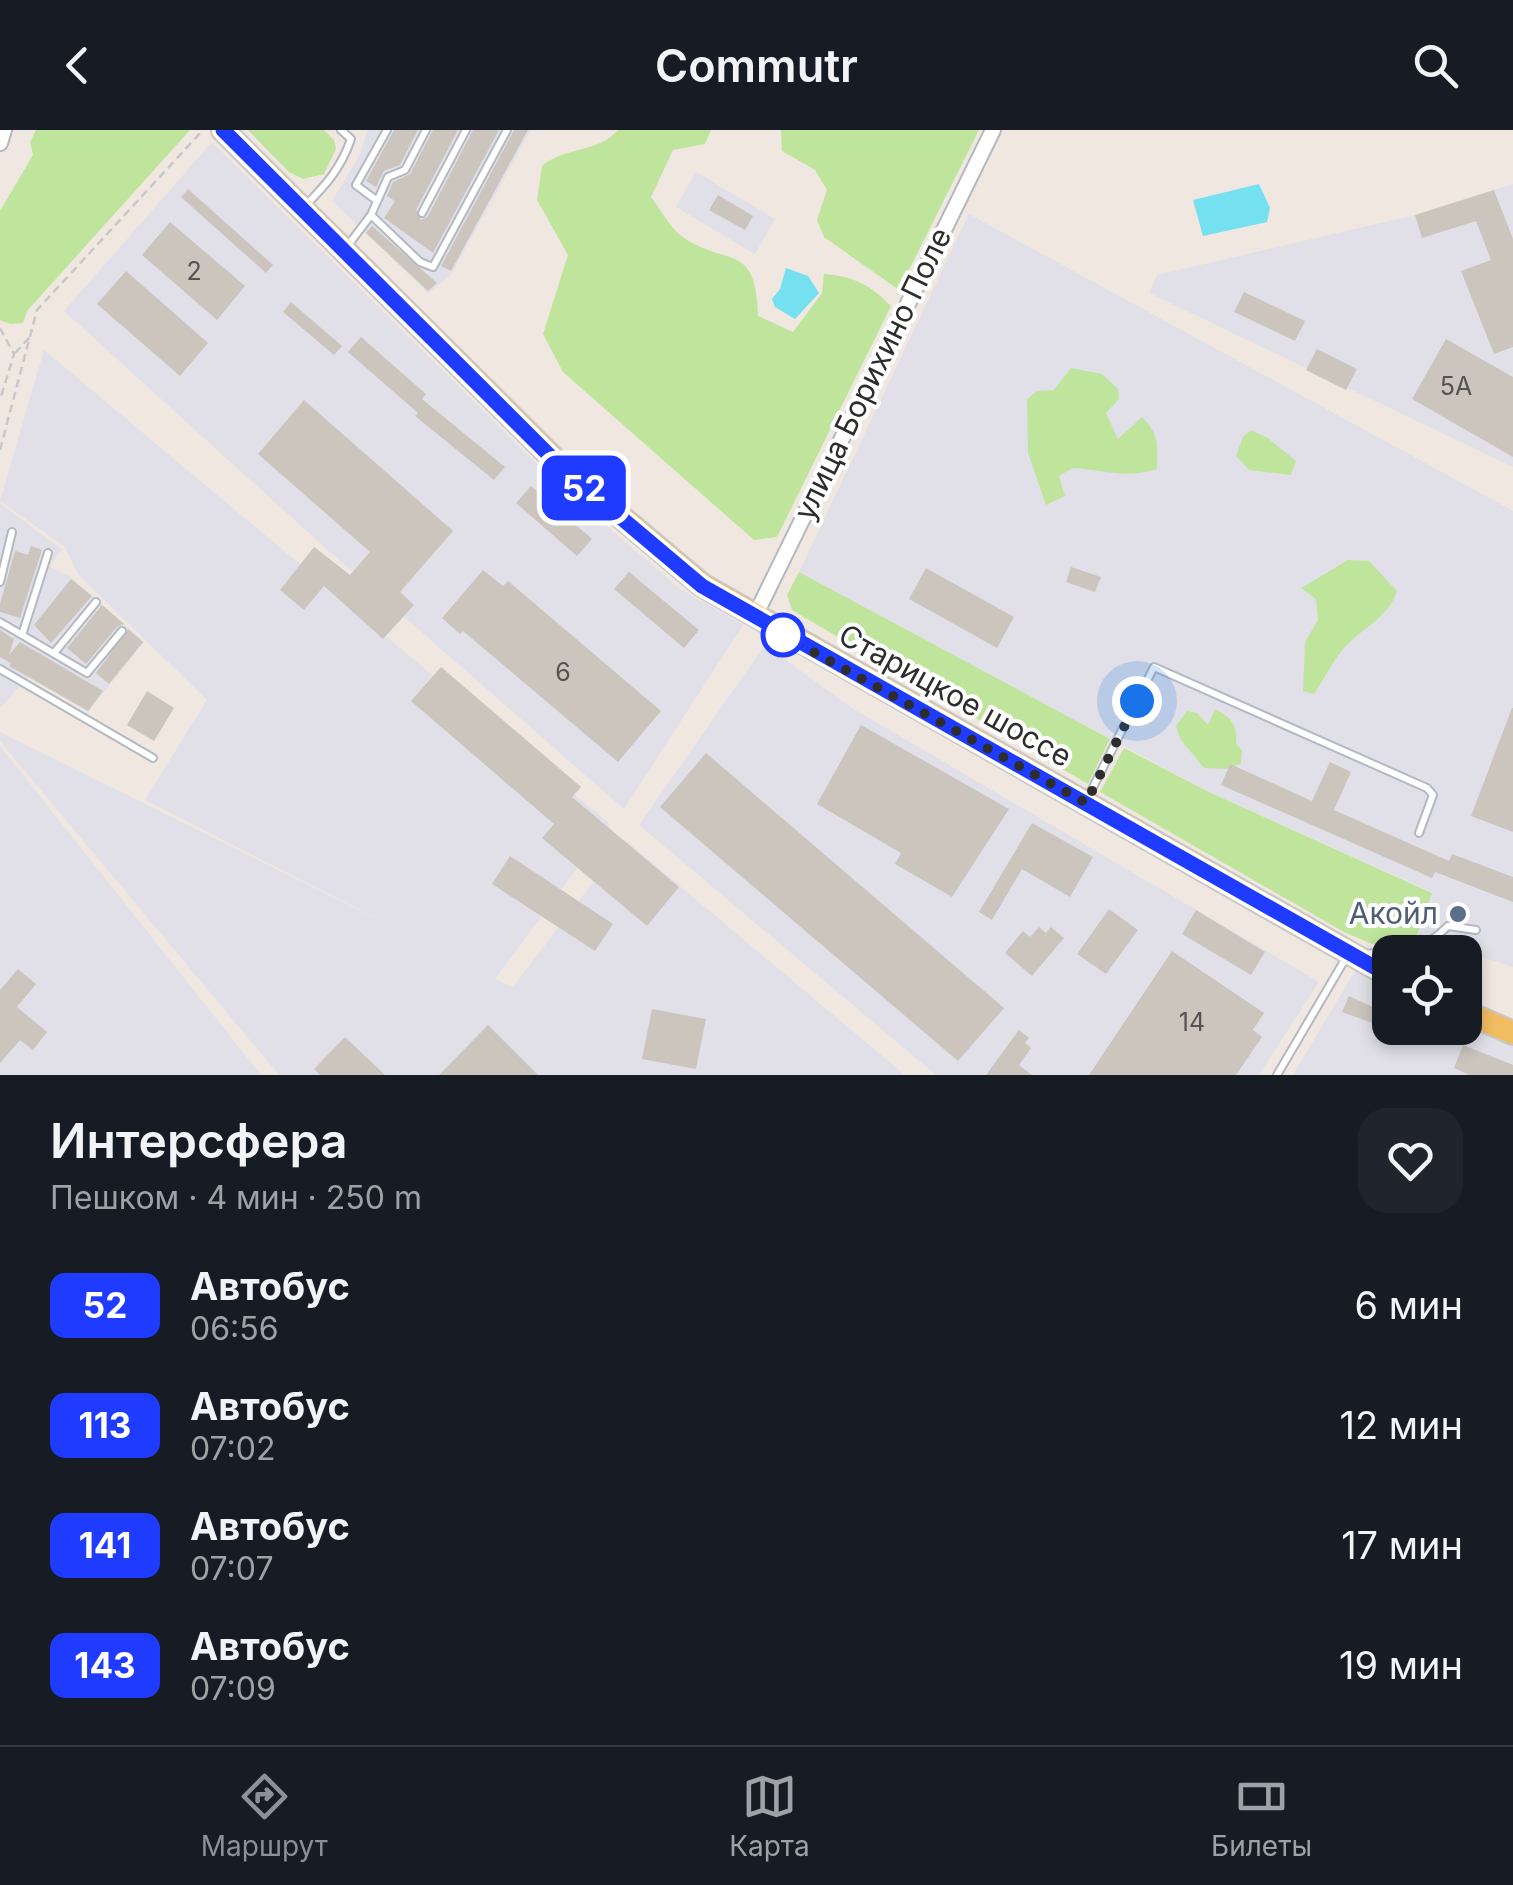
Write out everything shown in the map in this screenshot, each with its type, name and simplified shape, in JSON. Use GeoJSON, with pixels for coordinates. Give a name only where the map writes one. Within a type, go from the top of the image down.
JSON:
{"type":"FeatureCollection","features":[{"type":"Feature","properties":{"kind":"main road","name":"Старицкое шоссе"},"geometry":{"type":"LineString","coordinates":[[223,130],[562,468],[702,586],[1372,967]]}},
{"type":"Feature","properties":{"kind":"main road"},"geometry":{"type":"LineString","coordinates":[[1482,1019],[1513,1033]]}},
{"type":"Feature","properties":{"kind":"street"},"geometry":{"type":"LineString","coordinates":[[0,143],[4,130]]}},
{"type":"Feature","properties":{"kind":"street","name":"улица Борихино Поле"},"geometry":{"type":"LineString","coordinates":[[754,618],[993,130]]}},
{"type":"Feature","properties":{"kind":"lane"},"geometry":{"type":"LineString","coordinates":[[341,130],[351,139]]}},
{"type":"Feature","properties":{"kind":"lane"},"geometry":{"type":"LineString","coordinates":[[304,207],[334,178],[354,130]]}},
{"type":"Feature","properties":{"kind":"lane"},"geometry":{"type":"LineString","coordinates":[[376,200],[360,192],[356,185],[386,130]]}},
{"type":"Feature","properties":{"kind":"lane"},"geometry":{"type":"LineString","coordinates":[[346,249],[371,215],[388,178],[404,170],[426,130]]}},
{"type":"Feature","properties":{"kind":"lane"},"geometry":{"type":"LineString","coordinates":[[422,213],[466,130]]}},
{"type":"Feature","properties":{"kind":"lane"},"geometry":{"type":"LineString","coordinates":[[371,215],[420,262],[433,266],[507,130]]}},
{"type":"Feature","properties":{"kind":"lane"},"geometry":{"type":"LineString","coordinates":[[0,582],[12,532]]}},
{"type":"Feature","properties":{"kind":"lane"},"geometry":{"type":"LineString","coordinates":[[22,635],[48,553]]}},
{"type":"Feature","properties":{"kind":"lane"},"geometry":{"type":"LineString","coordinates":[[54,653],[96,602]]}},
{"type":"Feature","properties":{"kind":"lane"},"geometry":{"type":"LineString","coordinates":[[0,622],[87,673],[122,631]]}},
{"type":"Feature","properties":{"kind":"lane"},"geometry":{"type":"LineString","coordinates":[[1086,803],[1154,667],[1427,788],[1433,795],[1419,833]]}},
{"type":"Feature","properties":{"kind":"lane"},"geometry":{"type":"LineString","coordinates":[[0,669],[153,758]]}},
{"type":"Feature","properties":{"kind":"lane"},"geometry":{"type":"LineString","coordinates":[[1276,1075],[1348,955],[1412,950],[1430,944],[1448,926],[1476,930]]}},
{"type":"Feature","properties":{"kind":"path"},"geometry":{"type":"LineString","coordinates":[[0,450],[38,310],[203,130]]}},
{"type":"Feature","properties":{"kind":"path"},"geometry":{"type":"LineString","coordinates":[[0,328],[14,354]]}},
{"type":"Feature","properties":{"kind":"path"},"geometry":{"type":"LineString","coordinates":[[0,400],[14,354],[30,336]]}},
{"type":"Feature","properties":{"kind":"shaded area"},"geometry":{"type":"Polygon","coordinates":[[[368,130],[531,130],[450,276],[428,293],[332,201],[359,156],[368,130]]]}},
{"type":"Feature","properties":{"kind":"shaded area"},"geometry":{"type":"Polygon","coordinates":[[[212,142],[554,481],[679,588],[743,625],[624,809],[322,545],[64,311],[212,142]]]}},
{"type":"Feature","properties":{"kind":"shaded area"},"geometry":{"type":"Polygon","coordinates":[[[696,172],[775,219],[755,254],[676,207],[696,172]]]}},
{"type":"Feature","properties":{"kind":"shaded area"},"geometry":{"type":"Polygon","coordinates":[[[1513,184],[1513,467],[1149,293],[1157,275],[1415,215],[1513,184]]]}},
{"type":"Feature","properties":{"kind":"shaded area"},"geometry":{"type":"Polygon","coordinates":[[[969,214],[1513,511],[1513,967],[1482,957],[1482,935],[1417,935],[1432,892],[1211,793],[799,572],[969,214]]]}},
{"type":"Feature","properties":{"kind":"shaded area"},"geometry":{"type":"Polygon","coordinates":[[[44,350],[610,824],[495,979],[513,987],[625,840],[905,1075],[279,1075],[0,741],[0,732],[405,933],[145,800],[207,700],[78,574],[65,547],[0,501],[44,350]]]}},
{"type":"Feature","properties":{"kind":"shaded area"},"geometry":{"type":"Polygon","coordinates":[[[0,503],[62,550],[48,566],[72,578],[144,642],[88,712],[29,676],[0,708],[0,503]]]}},
{"type":"Feature","properties":{"kind":"shaded area"},"geometry":{"type":"Polygon","coordinates":[[[765,645],[852,708],[1319,982],[1259,1075],[936,1075],[639,825],[765,645]]]}},
{"type":"Feature","properties":{"kind":"shaded area"},"geometry":{"type":"Polygon","coordinates":[[[0,746],[261,1075],[0,1075],[0,746]]]}},
{"type":"Feature","properties":{"kind":"shaded area"},"geometry":{"type":"Polygon","coordinates":[[[1356,969],[1372,977],[1372,1045],[1482,1045],[1482,1029],[1513,1043],[1513,1075],[1293,1075],[1356,969]]]}},
{"type":"Feature","properties":{"kind":"green space"},"geometry":{"type":"Polygon","coordinates":[[[36,130],[190,130],[27,311],[23,323],[10,324],[0,320],[0,211],[33,155],[30,142],[36,130]]]}},
{"type":"Feature","properties":{"kind":"green space"},"geometry":{"type":"Polygon","coordinates":[[[248,130],[324,130],[334,140],[336,149],[324,174],[303,179],[289,172],[248,130]]]}},
{"type":"Feature","properties":{"kind":"green space"},"geometry":{"type":"Polygon","coordinates":[[[618,130],[711,130],[705,144],[673,150],[651,197],[680,235],[745,265],[756,292],[758,316],[793,332],[822,293],[824,274],[861,283],[891,306],[777,537],[754,540],[563,372],[543,334],[568,255],[537,200],[542,166],[561,155],[601,143],[618,130]]]}},
{"type":"Feature","properties":{"kind":"green space"},"geometry":{"type":"Polygon","coordinates":[[[781,130],[979,130],[899,290],[824,237],[817,220],[827,190],[815,170],[782,151],[781,130]]]}},
{"type":"Feature","properties":{"kind":"green space"},"geometry":{"type":"Polygon","coordinates":[[[1071,368],[1102,374],[1118,389],[1119,399],[1106,413],[1118,439],[1142,417],[1148,423],[1156,441],[1157,469],[1125,474],[1073,468],[1059,476],[1065,496],[1046,505],[1028,453],[1027,399],[1037,391],[1054,390],[1071,368]]]}},
{"type":"Feature","properties":{"kind":"green space"},"geometry":{"type":"Polygon","coordinates":[[[1251,430],[1268,438],[1296,461],[1291,475],[1249,470],[1236,456],[1243,437],[1251,430]]]}},
{"type":"Feature","properties":{"kind":"green space"},"geometry":{"type":"Polygon","coordinates":[[[1348,560],[1369,561],[1397,591],[1387,610],[1340,653],[1314,694],[1303,691],[1305,642],[1318,620],[1316,599],[1301,588],[1348,560]]]}},
{"type":"Feature","properties":{"kind":"green space"},"geometry":{"type":"Polygon","coordinates":[[[799,572],[1110,739],[1088,784],[792,610],[787,595],[799,572]]]}},
{"type":"Feature","properties":{"kind":"green space"},"geometry":{"type":"Polygon","coordinates":[[[1215,709],[1234,727],[1236,744],[1242,750],[1241,764],[1225,769],[1204,768],[1181,740],[1176,726],[1187,711],[1197,713],[1208,725],[1215,709]]]}},
{"type":"Feature","properties":{"kind":"green space"},"geometry":{"type":"Polygon","coordinates":[[[1124,748],[1211,793],[1432,893],[1417,935],[1372,935],[1372,944],[1344,932],[1100,792],[1124,748]]]}},
{"type":"Feature","properties":{"kind":"water"},"geometry":{"type":"Polygon","coordinates":[[[1259,184],[1270,208],[1267,222],[1203,236],[1193,200],[1259,184]]]}},
{"type":"Feature","properties":{"kind":"water"},"geometry":{"type":"Polygon","coordinates":[[[786,268],[808,276],[819,293],[795,319],[775,307],[772,299],[780,289],[786,268]]]}},
{"type":"Feature","properties":{"kind":"building"},"geometry":{"type":"Polygon","coordinates":[[[394,130],[418,130],[400,165],[384,171],[376,187],[366,181],[394,130]]]}},
{"type":"Feature","properties":{"kind":"building"},"geometry":{"type":"Polygon","coordinates":[[[433,130],[458,130],[416,210],[421,220],[428,216],[473,130],[499,130],[433,253],[384,218],[395,201],[387,196],[393,182],[410,174],[433,130]]]}},
{"type":"Feature","properties":{"kind":"building"},"geometry":{"type":"Polygon","coordinates":[[[514,130],[528,130],[451,271],[441,266],[514,130]]]}},
{"type":"Feature","properties":{"kind":"building"},"geometry":{"type":"Polygon","coordinates":[[[188,189],[273,265],[266,273],[181,197],[188,189]]]}},
{"type":"Feature","properties":{"kind":"building"},"geometry":{"type":"Polygon","coordinates":[[[1494,190],[1513,239],[1513,347],[1494,354],[1461,271],[1491,260],[1476,221],[1422,238],[1415,215],[1494,190]]]}},
{"type":"Feature","properties":{"kind":"building"},"geometry":{"type":"Polygon","coordinates":[[[718,195],[753,216],[745,230],[709,210],[718,195]]]}},
{"type":"Feature","properties":{"kind":"building"},"geometry":{"type":"Polygon","coordinates":[[[170,222],[245,286],[217,320],[142,255],[170,222]]]}},
{"type":"Feature","properties":{"kind":"building"},"geometry":{"type":"Polygon","coordinates":[[[372,226],[437,283],[428,291],[366,233],[372,226]]]}},
{"type":"Feature","properties":{"kind":"building"},"geometry":{"type":"Polygon","coordinates":[[[126,271],[208,343],[180,376],[97,304],[126,271]]]}},
{"type":"Feature","properties":{"kind":"building"},"geometry":{"type":"Polygon","coordinates":[[[1244,292],[1305,321],[1295,341],[1234,312],[1244,292]]]}},
{"type":"Feature","properties":{"kind":"building"},"geometry":{"type":"Polygon","coordinates":[[[291,302],[342,346],[334,355],[283,312],[291,302]]]}},
{"type":"Feature","properties":{"kind":"building"},"geometry":{"type":"Polygon","coordinates":[[[361,337],[426,394],[422,399],[505,467],[494,480],[415,416],[418,413],[348,352],[361,337]]]}},
{"type":"Feature","properties":{"kind":"building"},"geometry":{"type":"Polygon","coordinates":[[[1446,339],[1513,377],[1513,457],[1412,399],[1446,339]]]}},
{"type":"Feature","properties":{"kind":"building"},"geometry":{"type":"Polygon","coordinates":[[[1317,349],[1357,369],[1346,390],[1306,370],[1317,349]]]}},
{"type":"Feature","properties":{"kind":"building"},"geometry":{"type":"Polygon","coordinates":[[[304,400],[453,531],[400,592],[414,605],[383,639],[324,586],[304,610],[280,590],[314,547],[350,575],[370,552],[258,454],[304,400]]]}},
{"type":"Feature","properties":{"kind":"building"},"geometry":{"type":"Polygon","coordinates":[[[531,486],[592,539],[577,556],[516,503],[531,486]]]}},
{"type":"Feature","properties":{"kind":"building"},"geometry":{"type":"Polygon","coordinates":[[[31,546],[42,550],[20,618],[0,612],[15,551],[28,555],[31,546]]]}},
{"type":"Feature","properties":{"kind":"building"},"geometry":{"type":"Polygon","coordinates":[[[1071,567],[1101,577],[1095,592],[1066,582],[1071,567]]]}},
{"type":"Feature","properties":{"kind":"building"},"geometry":{"type":"Polygon","coordinates":[[[926,568],[1014,617],[997,648],[909,599],[926,568]]]}},
{"type":"Feature","properties":{"kind":"building"},"geometry":{"type":"Polygon","coordinates":[[[483,570],[503,586],[508,581],[661,711],[618,762],[463,631],[460,634],[442,618],[483,570]]]}},
{"type":"Feature","properties":{"kind":"building"},"geometry":{"type":"Polygon","coordinates":[[[629,572],[699,630],[684,648],[614,589],[629,572]]]}},
{"type":"Feature","properties":{"kind":"building"},"geometry":{"type":"Polygon","coordinates":[[[71,579],[92,596],[51,643],[34,625],[71,579]]]}},
{"type":"Feature","properties":{"kind":"building"},"geometry":{"type":"Polygon","coordinates":[[[102,605],[124,624],[117,627],[86,664],[67,648],[102,605]]]}},
{"type":"Feature","properties":{"kind":"building"},"geometry":{"type":"Polygon","coordinates":[[[128,629],[143,642],[109,684],[96,673],[128,629]]]}},
{"type":"Feature","properties":{"kind":"building"},"geometry":{"type":"Polygon","coordinates":[[[0,630],[14,639],[9,655],[20,642],[103,691],[88,711],[9,666],[11,663],[0,657],[0,630]]]}},
{"type":"Feature","properties":{"kind":"building"},"geometry":{"type":"Polygon","coordinates":[[[441,667],[581,787],[572,797],[679,887],[647,926],[542,838],[554,824],[411,701],[441,667]]]}},
{"type":"Feature","properties":{"kind":"building"},"geometry":{"type":"Polygon","coordinates":[[[147,691],[174,708],[154,741],[127,725],[147,691]]]}},
{"type":"Feature","properties":{"kind":"building"},"geometry":{"type":"Polygon","coordinates":[[[1513,708],[1513,832],[1471,816],[1513,708]]]}},
{"type":"Feature","properties":{"kind":"building"},"geometry":{"type":"Polygon","coordinates":[[[861,725],[1009,809],[952,897],[895,864],[901,853],[817,804],[861,725]]]}},
{"type":"Feature","properties":{"kind":"building"},"geometry":{"type":"Polygon","coordinates":[[[706,753],[1004,1008],[958,1061],[660,807],[706,753]]]}},
{"type":"Feature","properties":{"kind":"building"},"geometry":{"type":"Polygon","coordinates":[[[1330,762],[1351,772],[1334,810],[1449,861],[1452,854],[1513,877],[1513,902],[1435,872],[1432,878],[1221,785],[1230,764],[1312,801],[1330,762]]]}},
{"type":"Feature","properties":{"kind":"building"},"geometry":{"type":"Polygon","coordinates":[[[1032,823],[1093,857],[1070,897],[1022,869],[992,920],[979,912],[1032,823]]]}},
{"type":"Feature","properties":{"kind":"building"},"geometry":{"type":"Polygon","coordinates":[[[510,856],[613,924],[595,951],[492,884],[510,856]]]}},
{"type":"Feature","properties":{"kind":"building"},"geometry":{"type":"Polygon","coordinates":[[[1109,909],[1138,930],[1106,974],[1077,954],[1109,909]]]}},
{"type":"Feature","properties":{"kind":"building"},"geometry":{"type":"Polygon","coordinates":[[[1196,910],[1265,952],[1251,975],[1182,934],[1196,910]]]}},
{"type":"Feature","properties":{"kind":"building"},"geometry":{"type":"Polygon","coordinates":[[[1039,927],[1046,933],[1051,927],[1064,938],[1032,976],[1005,953],[1023,931],[1030,937],[1039,927]]]}},
{"type":"Feature","properties":{"kind":"building"},"geometry":{"type":"Polygon","coordinates":[[[1172,951],[1264,1013],[1253,1030],[1262,1037],[1236,1075],[1089,1075],[1172,951]]]}},
{"type":"Feature","properties":{"kind":"building"},"geometry":{"type":"Polygon","coordinates":[[[18,969],[36,984],[17,1007],[47,1032],[33,1050],[20,1040],[0,1063],[0,990],[18,969]]]}},
{"type":"Feature","properties":{"kind":"building"},"geometry":{"type":"Polygon","coordinates":[[[1349,996],[1372,1007],[1372,1023],[1342,1012],[1349,996]]]}},
{"type":"Feature","properties":{"kind":"building"},"geometry":{"type":"Polygon","coordinates":[[[652,1009],[706,1019],[696,1069],[642,1059],[652,1009]]]}},
{"type":"Feature","properties":{"kind":"building"},"geometry":{"type":"Polygon","coordinates":[[[488,1025],[538,1075],[439,1075],[488,1025]]]}},
{"type":"Feature","properties":{"kind":"building"},"geometry":{"type":"Polygon","coordinates":[[[1019,1030],[1029,1038],[1025,1043],[1031,1048],[1019,1065],[1032,1075],[986,1075],[1019,1030]]]}},
{"type":"Feature","properties":{"kind":"building"},"geometry":{"type":"Polygon","coordinates":[[[345,1037],[385,1075],[320,1075],[314,1069],[345,1037]]]}},
{"type":"Feature","properties":{"kind":"building"},"geometry":{"type":"Polygon","coordinates":[[[1463,1045],[1513,1065],[1513,1075],[1469,1075],[1454,1068],[1463,1045]]]}},
{"type":"Feature","properties":{"kind":"bus line","name":"52"},"geometry":{"type":"LineString","coordinates":[[223,130],[562,468],[702,586],[1372,967]]}},
{"type":"Feature","properties":{"kind":"place","name":"Акойл"},"geometry":{"type":"Point","coordinates":[1458,914]}},
{"type":"Feature","properties":{"kind":"route"},"geometry":{"type":"LineString","coordinates":[[783,635],[1086,803],[1137,701]]}}]}
